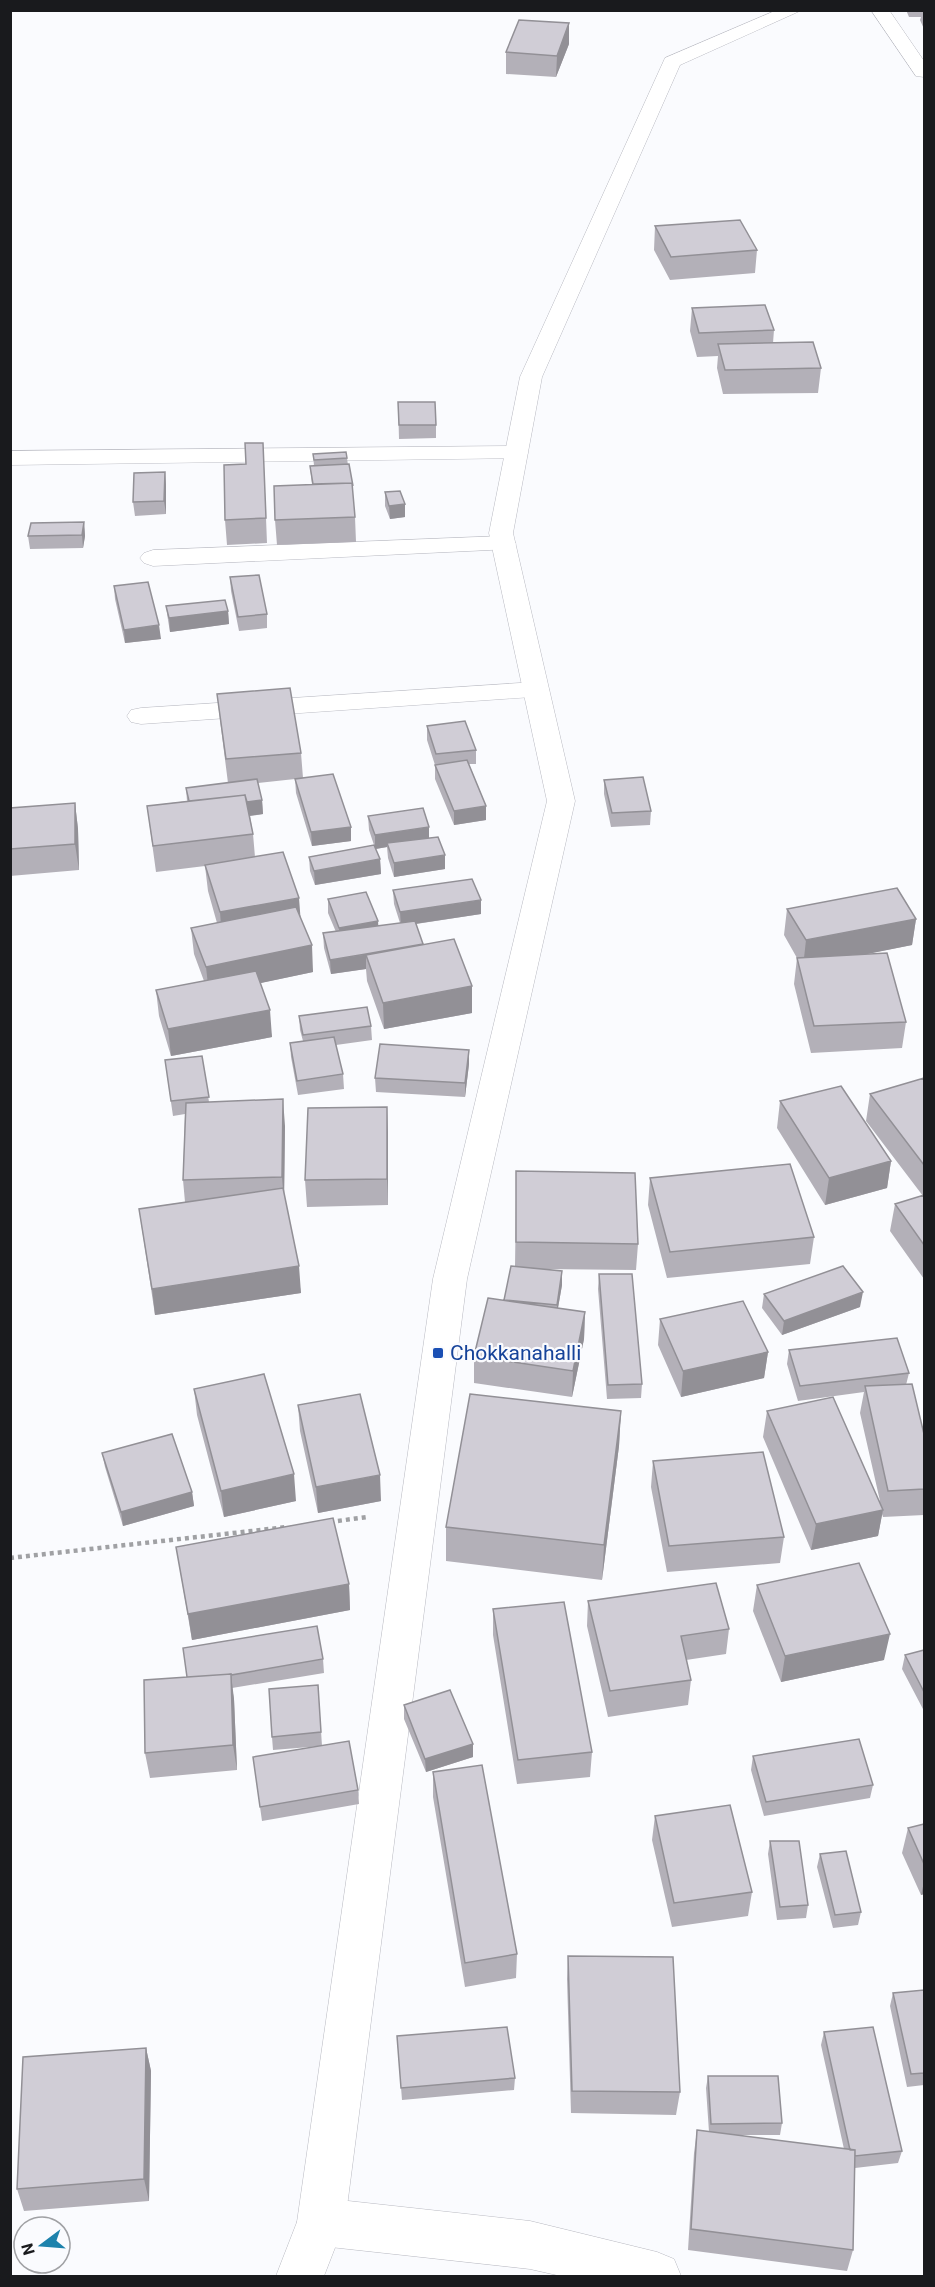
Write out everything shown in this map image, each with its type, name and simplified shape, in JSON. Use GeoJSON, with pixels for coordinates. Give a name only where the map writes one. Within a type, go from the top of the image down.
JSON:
{"type":"FeatureCollection","features":[{"type":"Feature","properties":{"kind":"main road"},"geometry":{"type":"LineString","coordinates":[[300,2277],[321,2222],[450,1279],[561,801],[501,533],[531,377],[672,62],[792,10]]}},
{"type":"Feature","properties":{"kind":"main road"},"geometry":{"type":"LineString","coordinates":[[880,10],[923,72]]}},
{"type":"Feature","properties":{"kind":"main road"},"geometry":{"type":"LineString","coordinates":[[10,458],[516,453]]}},
{"type":"Feature","properties":{"kind":"main road"},"geometry":{"type":"LineString","coordinates":[[153,558],[503,544]]}},
{"type":"Feature","properties":{"kind":"main road"},"geometry":{"type":"LineString","coordinates":[[141,716],[536,690]]}},
{"type":"Feature","properties":{"kind":"main road"},"geometry":{"type":"LineString","coordinates":[[321,2222],[530,2245],[657,2277]]}},
{"type":"Feature","properties":{"kind":"path"},"geometry":{"type":"LineString","coordinates":[[325,1522],[418,1512]]}},
{"type":"Feature","properties":{"kind":"path"},"geometry":{"type":"LineString","coordinates":[[10,1558],[290,1526]]}},
{"type":"Feature","properties":{"kind":"building"},"geometry":{"type":"Polygon","coordinates":[[[519,20],[569,23],[557,56],[506,52],[519,20]]]}},
{"type":"Feature","properties":{"kind":"building"},"geometry":{"type":"Polygon","coordinates":[[[740,220],[757,250],[671,257],[655,226],[740,220]]]}},
{"type":"Feature","properties":{"kind":"building"},"geometry":{"type":"Polygon","coordinates":[[[765,305],[774,330],[699,333],[692,308],[765,305]]]}},
{"type":"Feature","properties":{"kind":"building"},"geometry":{"type":"Polygon","coordinates":[[[813,342],[821,368],[725,370],[718,344],[813,342]]]}},
{"type":"Feature","properties":{"kind":"building"},"geometry":{"type":"Polygon","coordinates":[[[398,402],[435,402],[436,425],[399,425],[398,402]]]}},
{"type":"Feature","properties":{"kind":"building"},"geometry":{"type":"Polygon","coordinates":[[[245,443],[263,443],[266,518],[225,520],[224,465],[246,464],[245,443]]]}},
{"type":"Feature","properties":{"kind":"building"},"geometry":{"type":"Polygon","coordinates":[[[346,452],[347,458],[314,460],[313,454],[346,452]]]}},
{"type":"Feature","properties":{"kind":"building"},"geometry":{"type":"Polygon","coordinates":[[[349,464],[353,486],[352,483],[313,484],[310,466],[349,464]]]}},
{"type":"Feature","properties":{"kind":"building"},"geometry":{"type":"Polygon","coordinates":[[[165,472],[164,501],[133,502],[134,473],[165,472]]]}},
{"type":"Feature","properties":{"kind":"building"},"geometry":{"type":"Polygon","coordinates":[[[352,483],[355,517],[275,520],[274,486],[352,483]]]}},
{"type":"Feature","properties":{"kind":"building"},"geometry":{"type":"Polygon","coordinates":[[[400,491],[405,504],[389,506],[385,492],[400,491]]]}},
{"type":"Feature","properties":{"kind":"building"},"geometry":{"type":"Polygon","coordinates":[[[84,522],[82,535],[28,536],[31,523],[84,522]]]}},
{"type":"Feature","properties":{"kind":"building"},"geometry":{"type":"Polygon","coordinates":[[[259,575],[267,614],[238,617],[230,577],[259,575]]]}},
{"type":"Feature","properties":{"kind":"building"},"geometry":{"type":"Polygon","coordinates":[[[148,582],[159,625],[124,630],[114,586],[148,582]]]}},
{"type":"Feature","properties":{"kind":"building"},"geometry":{"type":"Polygon","coordinates":[[[225,600],[228,611],[169,618],[166,606],[225,600]]]}},
{"type":"Feature","properties":{"kind":"building"},"geometry":{"type":"Polygon","coordinates":[[[290,688],[301,753],[226,759],[217,694],[290,688]]]}},
{"type":"Feature","properties":{"kind":"building"},"geometry":{"type":"Polygon","coordinates":[[[465,721],[476,750],[436,754],[427,726],[465,721]]]}},
{"type":"Feature","properties":{"kind":"building"},"geometry":{"type":"Polygon","coordinates":[[[467,760],[486,806],[454,811],[435,765],[467,760]]]}},
{"type":"Feature","properties":{"kind":"building"},"geometry":{"type":"Polygon","coordinates":[[[333,774],[351,827],[311,832],[295,779],[333,774]]]}},
{"type":"Feature","properties":{"kind":"building"},"geometry":{"type":"Polygon","coordinates":[[[643,777],[651,811],[612,813],[604,780],[643,777]]]}},
{"type":"Feature","properties":{"kind":"building"},"geometry":{"type":"Polygon","coordinates":[[[257,779],[262,800],[247,802],[245,795],[189,801],[186,788],[257,779]]]}},
{"type":"Feature","properties":{"kind":"building"},"geometry":{"type":"Polygon","coordinates":[[[245,795],[253,834],[153,846],[147,806],[245,795]]]}},
{"type":"Feature","properties":{"kind":"building"},"geometry":{"type":"Polygon","coordinates":[[[75,803],[75,844],[10,849],[10,808],[75,803]]]}},
{"type":"Feature","properties":{"kind":"building"},"geometry":{"type":"Polygon","coordinates":[[[423,808],[429,827],[375,835],[368,816],[423,808]]]}},
{"type":"Feature","properties":{"kind":"building"},"geometry":{"type":"Polygon","coordinates":[[[438,837],[445,855],[394,863],[387,843],[438,837]]]}},
{"type":"Feature","properties":{"kind":"building"},"geometry":{"type":"Polygon","coordinates":[[[374,845],[380,859],[314,871],[309,857],[374,845]]]}},
{"type":"Feature","properties":{"kind":"building"},"geometry":{"type":"Polygon","coordinates":[[[283,852],[299,898],[220,912],[205,865],[283,852]]]}},
{"type":"Feature","properties":{"kind":"building"},"geometry":{"type":"Polygon","coordinates":[[[472,879],[481,900],[400,912],[393,890],[472,879]]]}},
{"type":"Feature","properties":{"kind":"building"},"geometry":{"type":"Polygon","coordinates":[[[897,888],[916,919],[806,940],[787,909],[897,888]]]}},
{"type":"Feature","properties":{"kind":"building"},"geometry":{"type":"Polygon","coordinates":[[[366,892],[378,921],[339,928],[328,899],[366,892]]]}},
{"type":"Feature","properties":{"kind":"building"},"geometry":{"type":"Polygon","coordinates":[[[296,907],[312,945],[206,967],[191,928],[296,907]]]}},
{"type":"Feature","properties":{"kind":"building"},"geometry":{"type":"Polygon","coordinates":[[[415,921],[423,944],[330,960],[323,933],[415,921]]]}},
{"type":"Feature","properties":{"kind":"building"},"geometry":{"type":"Polygon","coordinates":[[[454,939],[472,986],[383,1003],[366,955],[454,939]]]}},
{"type":"Feature","properties":{"kind":"building"},"geometry":{"type":"Polygon","coordinates":[[[887,953],[906,1022],[814,1026],[797,958],[887,953]]]}},
{"type":"Feature","properties":{"kind":"building"},"geometry":{"type":"Polygon","coordinates":[[[256,971],[270,1010],[168,1029],[156,990],[256,971]]]}},
{"type":"Feature","properties":{"kind":"building"},"geometry":{"type":"Polygon","coordinates":[[[367,1007],[371,1026],[303,1035],[299,1016],[367,1007]]]}},
{"type":"Feature","properties":{"kind":"building"},"geometry":{"type":"Polygon","coordinates":[[[334,1037],[343,1074],[297,1081],[290,1043],[334,1037]]]}},
{"type":"Feature","properties":{"kind":"building"},"geometry":{"type":"Polygon","coordinates":[[[380,1044],[469,1050],[465,1083],[375,1078],[380,1044]]]}},
{"type":"Feature","properties":{"kind":"building"},"geometry":{"type":"Polygon","coordinates":[[[202,1056],[209,1097],[171,1101],[165,1060],[202,1056]]]}},
{"type":"Feature","properties":{"kind":"building"},"geometry":{"type":"Polygon","coordinates":[[[924,1078],[924,1165],[870,1094],[924,1078]]]}},
{"type":"Feature","properties":{"kind":"building"},"geometry":{"type":"Polygon","coordinates":[[[841,1086],[891,1161],[829,1178],[780,1101],[841,1086]]]}},
{"type":"Feature","properties":{"kind":"building"},"geometry":{"type":"Polygon","coordinates":[[[283,1099],[282,1177],[183,1180],[186,1103],[283,1099]]]}},
{"type":"Feature","properties":{"kind":"building"},"geometry":{"type":"Polygon","coordinates":[[[387,1107],[387,1179],[305,1180],[308,1108],[387,1107]]]}},
{"type":"Feature","properties":{"kind":"building"},"geometry":{"type":"Polygon","coordinates":[[[790,1164],[814,1237],[670,1252],[650,1178],[790,1164]]]}},
{"type":"Feature","properties":{"kind":"building"},"geometry":{"type":"Polygon","coordinates":[[[516,1171],[635,1173],[638,1244],[516,1242],[516,1171]]]}},
{"type":"Feature","properties":{"kind":"building"},"geometry":{"type":"Polygon","coordinates":[[[283,1188],[299,1266],[152,1289],[139,1209],[283,1188]]]}},
{"type":"Feature","properties":{"kind":"building"},"geometry":{"type":"Polygon","coordinates":[[[924,1195],[924,1245],[895,1204],[924,1195]]]}},
{"type":"Feature","properties":{"kind":"building"},"geometry":{"type":"Polygon","coordinates":[[[511,1266],[562,1271],[557,1305],[504,1300],[511,1266]]]}},
{"type":"Feature","properties":{"kind":"building"},"geometry":{"type":"Polygon","coordinates":[[[843,1266],[863,1292],[784,1321],[764,1294],[843,1266]]]}},
{"type":"Feature","properties":{"kind":"building"},"geometry":{"type":"Polygon","coordinates":[[[599,1274],[632,1274],[642,1384],[608,1385],[599,1274]]]}},
{"type":"Feature","properties":{"kind":"building"},"geometry":{"type":"Polygon","coordinates":[[[488,1298],[585,1312],[573,1371],[474,1356],[488,1298]]]}},
{"type":"Feature","properties":{"kind":"building"},"geometry":{"type":"Polygon","coordinates":[[[743,1301],[768,1352],[683,1371],[660,1319],[743,1301]]]}},
{"type":"Feature","properties":{"kind":"building"},"geometry":{"type":"Polygon","coordinates":[[[897,1338],[909,1373],[800,1386],[789,1350],[897,1338]]]}},
{"type":"Feature","properties":{"kind":"building"},"geometry":{"type":"Polygon","coordinates":[[[264,1374],[294,1474],[221,1491],[194,1389],[264,1374]]]}},
{"type":"Feature","properties":{"kind":"building"},"geometry":{"type":"Polygon","coordinates":[[[912,1384],[924,1434],[924,1489],[888,1491],[865,1386],[912,1384]]]}},
{"type":"Feature","properties":{"kind":"building"},"geometry":{"type":"Polygon","coordinates":[[[360,1394],[380,1475],[316,1487],[298,1405],[360,1394]]]}},
{"type":"Feature","properties":{"kind":"building"},"geometry":{"type":"Polygon","coordinates":[[[470,1394],[621,1411],[604,1545],[446,1527],[470,1394]]]}},
{"type":"Feature","properties":{"kind":"building"},"geometry":{"type":"Polygon","coordinates":[[[833,1397],[883,1510],[816,1524],[767,1411],[833,1397]]]}},
{"type":"Feature","properties":{"kind":"building"},"geometry":{"type":"Polygon","coordinates":[[[172,1434],[192,1492],[121,1512],[102,1453],[172,1434]]]}},
{"type":"Feature","properties":{"kind":"building"},"geometry":{"type":"Polygon","coordinates":[[[763,1452],[784,1537],[669,1546],[653,1461],[763,1452]]]}},
{"type":"Feature","properties":{"kind":"building"},"geometry":{"type":"Polygon","coordinates":[[[333,1518],[349,1584],[188,1614],[176,1547],[333,1518]]]}},
{"type":"Feature","properties":{"kind":"building"},"geometry":{"type":"Polygon","coordinates":[[[859,1563],[890,1634],[785,1656],[757,1585],[859,1563]]]}},
{"type":"Feature","properties":{"kind":"building"},"geometry":{"type":"Polygon","coordinates":[[[716,1583],[729,1629],[681,1636],[691,1680],[610,1691],[588,1601],[716,1583]]]}},
{"type":"Feature","properties":{"kind":"building"},"geometry":{"type":"Polygon","coordinates":[[[564,1602],[592,1752],[518,1760],[493,1609],[564,1602]]]}},
{"type":"Feature","properties":{"kind":"building"},"geometry":{"type":"Polygon","coordinates":[[[317,1626],[323,1659],[231,1675],[187,1677],[183,1648],[317,1626]]]}},
{"type":"Feature","properties":{"kind":"building"},"geometry":{"type":"Polygon","coordinates":[[[924,1650],[924,1692],[905,1655],[924,1650]]]}},
{"type":"Feature","properties":{"kind":"building"},"geometry":{"type":"Polygon","coordinates":[[[231,1674],[233,1745],[145,1753],[144,1680],[231,1674]]]}},
{"type":"Feature","properties":{"kind":"building"},"geometry":{"type":"Polygon","coordinates":[[[318,1685],[321,1732],[272,1737],[269,1689],[318,1685]]]}},
{"type":"Feature","properties":{"kind":"building"},"geometry":{"type":"Polygon","coordinates":[[[450,1690],[473,1744],[425,1759],[404,1705],[450,1690]]]}},
{"type":"Feature","properties":{"kind":"building"},"geometry":{"type":"Polygon","coordinates":[[[859,1739],[873,1785],[766,1802],[753,1756],[859,1739]]]}},
{"type":"Feature","properties":{"kind":"building"},"geometry":{"type":"Polygon","coordinates":[[[349,1741],[358,1790],[260,1807],[253,1757],[349,1741]]]}},
{"type":"Feature","properties":{"kind":"building"},"geometry":{"type":"Polygon","coordinates":[[[482,1765],[517,1954],[465,1963],[433,1772],[482,1765]]]}},
{"type":"Feature","properties":{"kind":"building"},"geometry":{"type":"Polygon","coordinates":[[[730,1805],[752,1892],[674,1903],[655,1816],[730,1805]]]}},
{"type":"Feature","properties":{"kind":"building"},"geometry":{"type":"Polygon","coordinates":[[[924,1824],[924,1864],[908,1828],[924,1824]]]}},
{"type":"Feature","properties":{"kind":"building"},"geometry":{"type":"Polygon","coordinates":[[[770,1841],[799,1841],[808,1905],[780,1907],[770,1841]]]}},
{"type":"Feature","properties":{"kind":"building"},"geometry":{"type":"Polygon","coordinates":[[[846,1851],[861,1912],[835,1915],[820,1854],[846,1851]]]}},
{"type":"Feature","properties":{"kind":"building"},"geometry":{"type":"Polygon","coordinates":[[[568,1956],[673,1957],[680,2092],[572,2091],[568,1956]]]}},
{"type":"Feature","properties":{"kind":"building"},"geometry":{"type":"Polygon","coordinates":[[[924,1990],[924,2073],[911,2074],[893,1993],[924,1990]]]}},
{"type":"Feature","properties":{"kind":"building"},"geometry":{"type":"Polygon","coordinates":[[[507,2027],[515,2078],[401,2088],[397,2036],[507,2027]]]}},
{"type":"Feature","properties":{"kind":"building"},"geometry":{"type":"Polygon","coordinates":[[[873,2027],[902,2151],[855,2156],[855,2150],[850,2150],[824,2032],[873,2027]]]}},
{"type":"Feature","properties":{"kind":"building"},"geometry":{"type":"Polygon","coordinates":[[[146,2048],[144,2179],[17,2189],[23,2057],[146,2048]]]}},
{"type":"Feature","properties":{"kind":"building"},"geometry":{"type":"Polygon","coordinates":[[[708,2076],[778,2076],[782,2123],[711,2124],[708,2076]]]}},
{"type":"Feature","properties":{"kind":"building"},"geometry":{"type":"Polygon","coordinates":[[[697,2130],[855,2150],[853,2250],[691,2229],[697,2130]]]}},
{"type":"Feature","properties":{"kind":"place","name":"Chokkanahalli"},"geometry":{"type":"Point","coordinates":[438,1353]}}]}
